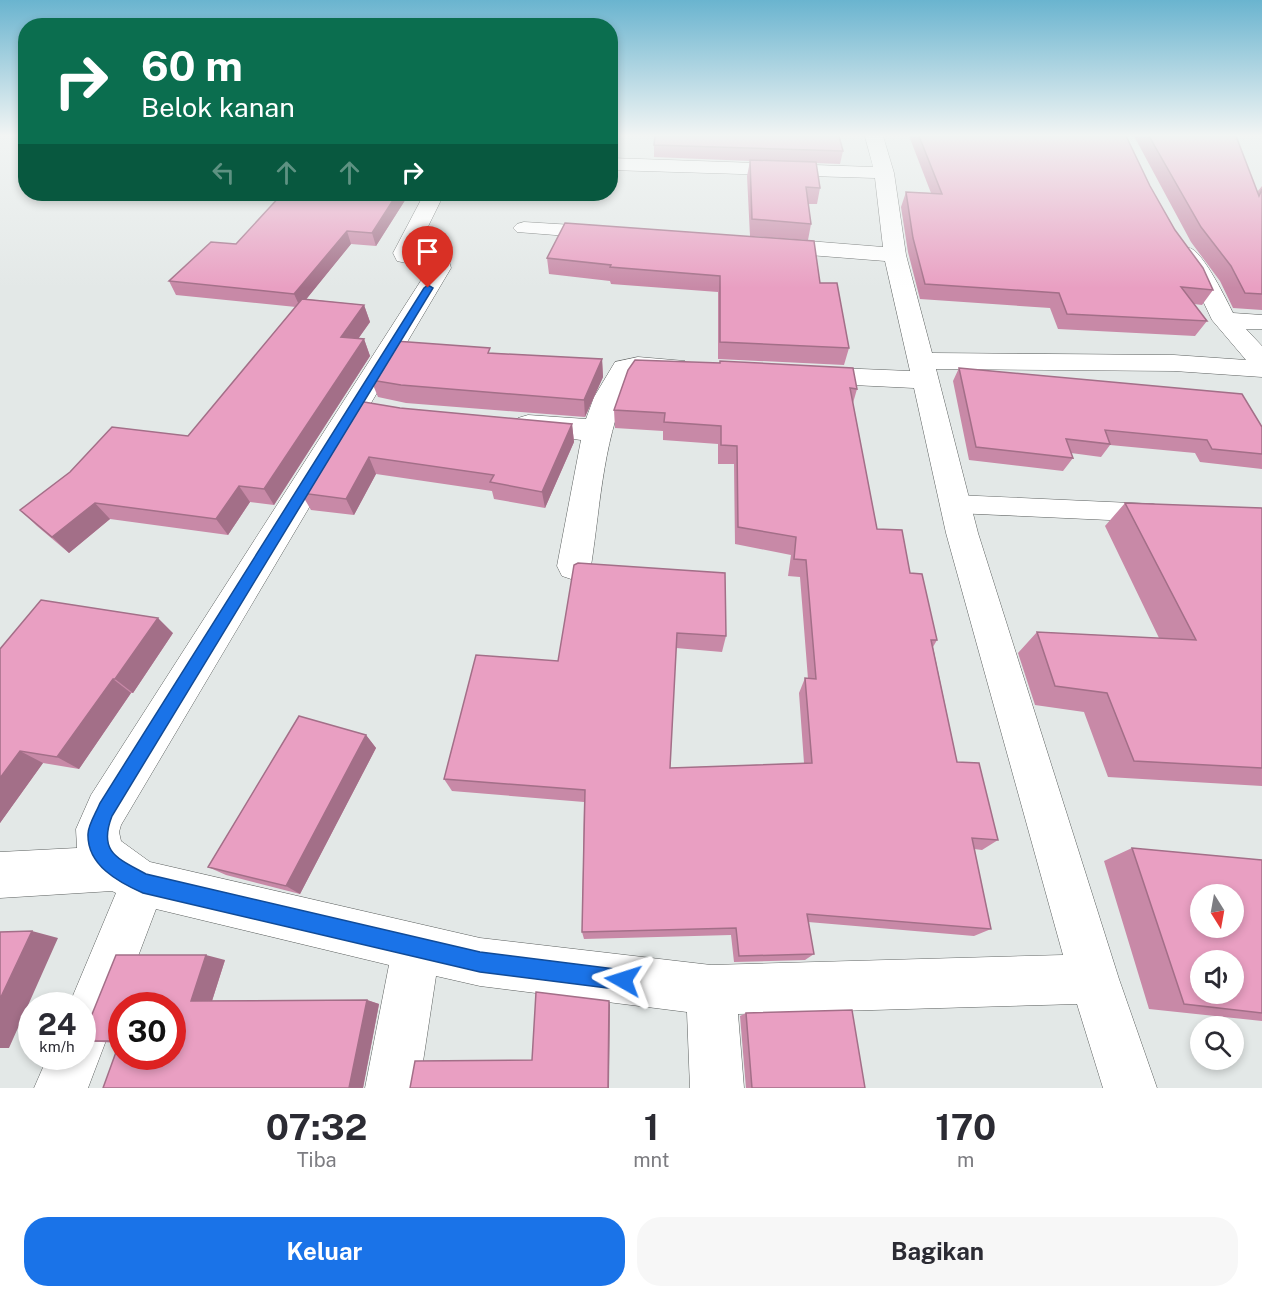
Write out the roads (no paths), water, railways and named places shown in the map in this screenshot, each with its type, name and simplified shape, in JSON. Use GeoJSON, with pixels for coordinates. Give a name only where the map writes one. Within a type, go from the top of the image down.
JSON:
{"type":"FeatureCollection","features":[{"type":"Feature","properties":{"kind":"street"},"geometry":{"type":"LineString","coordinates":[[886,187],[895,255],[955,504],[1094,979],[1130,1088]]}},
{"type":"Feature","properties":{"kind":"street"},"geometry":{"type":"LineString","coordinates":[[130,876],[99,851],[97,832],[106,810],[372,408],[440,268],[440,262],[411,258],[405,256],[404,253],[430,201]]}},
{"type":"Feature","properties":{"kind":"street"},"geometry":{"type":"LineString","coordinates":[[524,228],[628,235]]}},
{"type":"Feature","properties":{"kind":"street"},"geometry":{"type":"LineString","coordinates":[[1174,235],[1206,282],[1224,320],[1262,361]]}},
{"type":"Feature","properties":{"kind":"street"},"geometry":{"type":"LineString","coordinates":[[748,244],[895,255]]}},
{"type":"Feature","properties":{"kind":"street"},"geometry":{"type":"LineString","coordinates":[[1224,320],[1262,321]]}},
{"type":"Feature","properties":{"kind":"street"},"geometry":{"type":"LineString","coordinates":[[784,374],[1174,363],[1262,369]]}},
{"type":"Feature","properties":{"kind":"street"},"geometry":{"type":"LineString","coordinates":[[574,566],[598,426],[608,397],[624,368],[638,365],[703,369]]}},
{"type":"Feature","properties":{"kind":"street"},"geometry":{"type":"LineString","coordinates":[[505,423],[582,430],[598,426]]}},
{"type":"Feature","properties":{"kind":"street"},"geometry":{"type":"LineString","coordinates":[[0,875],[130,876],[480,962],[711,990],[1094,979]]}},
{"type":"Feature","properties":{"kind":"street"},"geometry":{"type":"LineString","coordinates":[[95,992],[130,876]]}},
{"type":"Feature","properties":{"kind":"street"},"geometry":{"type":"LineString","coordinates":[[392,1088],[417,947]]}},
{"type":"Feature","properties":{"kind":"street"},"geometry":{"type":"LineString","coordinates":[[711,990],[717,1088]]}},
{"type":"Feature","properties":{"kind":"street"},"geometry":{"type":"LineString","coordinates":[[61,1088],[68,1070]]}},
{"type":"Feature","properties":{"kind":"lane"},"geometry":{"type":"LineString","coordinates":[[955,504],[1180,514]]}}]}
